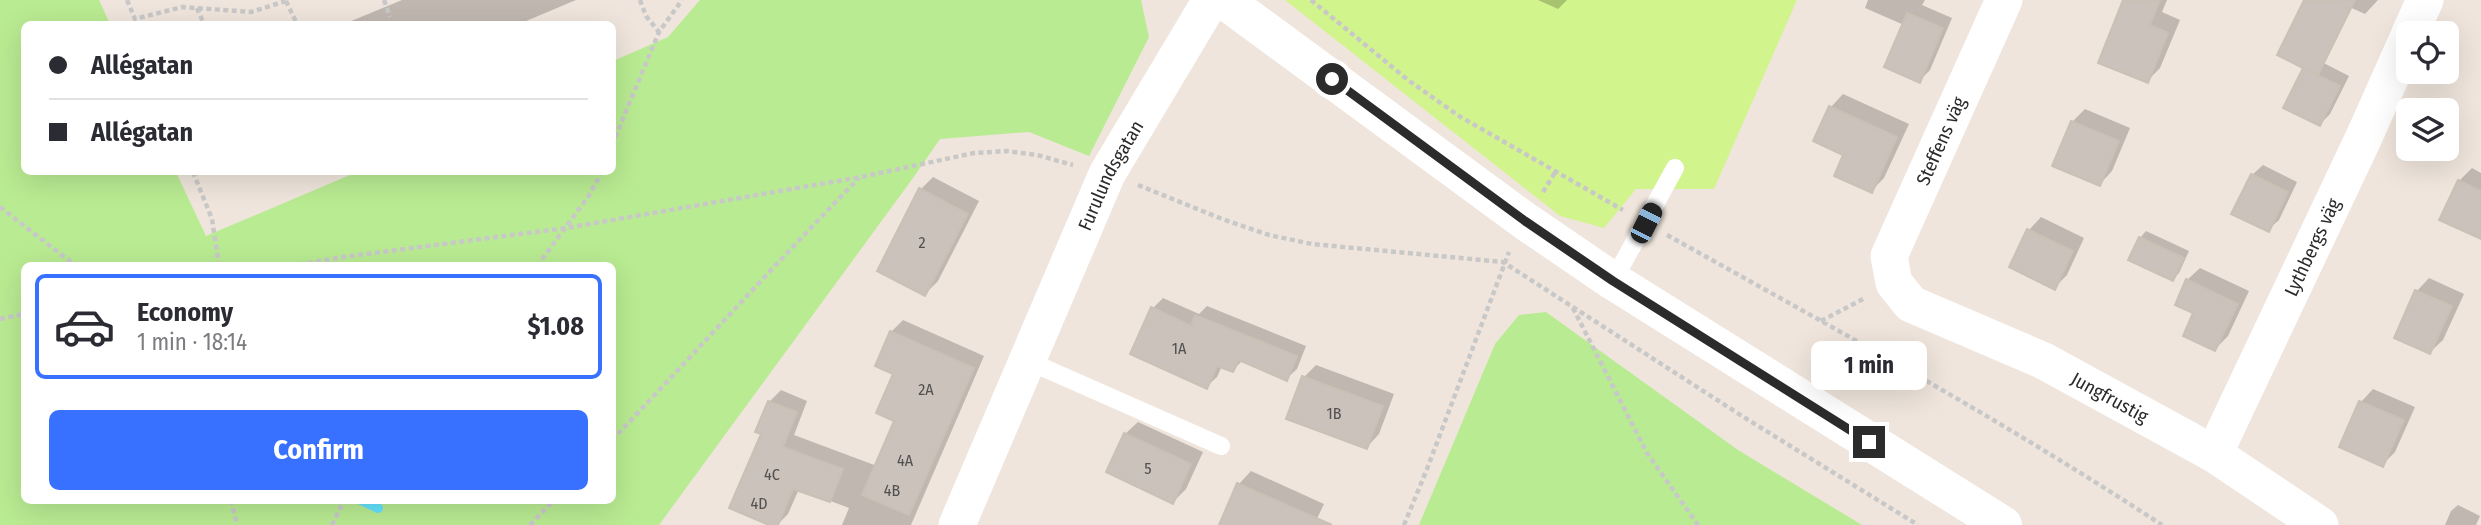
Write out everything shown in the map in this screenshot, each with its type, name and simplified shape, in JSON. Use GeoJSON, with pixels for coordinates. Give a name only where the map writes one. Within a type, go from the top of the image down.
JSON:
{"type":"FeatureCollection","features":[{"type":"Feature","properties":{"kind":"street","name":"Furulundsgatan"},"geometry":{"type":"LineString","coordinates":[[957,525],[1107,174],[1211,0]]}},
{"type":"Feature","properties":{"kind":"street"},"geometry":{"type":"LineString","coordinates":[[1224,0],[1525,221],[1613,281],[2003,525]]}},
{"type":"Feature","properties":{"kind":"street","name":"Steffens väg"},"geometry":{"type":"LineString","coordinates":[[1894,283],[1889,256],[2004,0]]}},
{"type":"Feature","properties":{"kind":"street"},"geometry":{"type":"LineString","coordinates":[[2415,21],[2425,0]]}},
{"type":"Feature","properties":{"kind":"street","name":"Lythbergs väg"},"geometry":{"type":"LineString","coordinates":[[2214,454],[2396,65]]}},
{"type":"Feature","properties":{"kind":"street","name":"Jungfrustig"},"geometry":{"type":"LineString","coordinates":[[1894,283],[1911,304],[2044,361],[2214,454],[2320,525]]}},
{"type":"Feature","properties":{"kind":"lane"},"geometry":{"type":"LineString","coordinates":[[1613,281],[1675,168]]}},
{"type":"Feature","properties":{"kind":"lane"},"geometry":{"type":"LineString","coordinates":[[1026,360],[1221,446]]}},
{"type":"Feature","properties":{"kind":"path"},"geometry":{"type":"LineString","coordinates":[[127,0],[136,21]]}},
{"type":"Feature","properties":{"kind":"path"},"geometry":{"type":"LineString","coordinates":[[139,21],[182,7],[251,12],[287,0],[296,21]]}},
{"type":"Feature","properties":{"kind":"path"},"geometry":{"type":"LineString","coordinates":[[384,0],[390,17]]}},
{"type":"Feature","properties":{"kind":"path"},"geometry":{"type":"LineString","coordinates":[[640,0],[646,16],[660,32]]}},
{"type":"Feature","properties":{"kind":"path"},"geometry":{"type":"LineString","coordinates":[[616,136],[660,32],[682,0]]}},
{"type":"Feature","properties":{"kind":"path"},"geometry":{"type":"LineString","coordinates":[[1311,0],[1408,80],[1459,116],[1821,321],[2162,525]]}},
{"type":"Feature","properties":{"kind":"path"},"geometry":{"type":"LineString","coordinates":[[197,8],[203,21]]}},
{"type":"Feature","properties":{"kind":"path"},"geometry":{"type":"LineString","coordinates":[[314,262],[566,228],[861,177],[974,153],[1006,151],[1037,155],[1107,174],[1222,219],[1290,240],[1503,262],[1742,416],[1918,525]]}},
{"type":"Feature","properties":{"kind":"path"},"geometry":{"type":"LineString","coordinates":[[194,175],[212,219],[218,262]]}},
{"type":"Feature","properties":{"kind":"path"},"geometry":{"type":"LineString","coordinates":[[540,262],[588,197],[600,175]]}},
{"type":"Feature","properties":{"kind":"path"},"geometry":{"type":"LineString","coordinates":[[616,436],[786,253],[861,177]]}},
{"type":"Feature","properties":{"kind":"path"},"geometry":{"type":"LineString","coordinates":[[0,207],[71,262]]}},
{"type":"Feature","properties":{"kind":"path"},"geometry":{"type":"LineString","coordinates":[[1404,525],[1503,262]]}},
{"type":"Feature","properties":{"kind":"path"},"geometry":{"type":"LineString","coordinates":[[1821,321],[1894,283]]}},
{"type":"Feature","properties":{"kind":"path"},"geometry":{"type":"LineString","coordinates":[[1573,307],[1647,453],[1698,525]]}},
{"type":"Feature","properties":{"kind":"path"},"geometry":{"type":"LineString","coordinates":[[0,319],[21,315]]}},
{"type":"Feature","properties":{"kind":"path"},"geometry":{"type":"LineString","coordinates":[[231,504],[237,525]]}},
{"type":"Feature","properties":{"kind":"path"},"geometry":{"type":"LineString","coordinates":[[332,525],[342,504]]}},
{"type":"Feature","properties":{"kind":"path"},"geometry":{"type":"LineString","coordinates":[[530,525],[550,504]]}},
{"type":"Feature","properties":{"kind":"green space"},"geometry":{"type":"Polygon","coordinates":[[[0,0],[99,0],[109,21],[21,21],[21,175],[177,175],[206,236],[350,175],[616,175],[616,60],[668,37],[700,0],[1141,0],[1149,37],[1089,156],[1029,132],[940,139],[659,525],[0,525],[0,0]]]}},
{"type":"Feature","properties":{"kind":"green space"},"geometry":{"type":"Polygon","coordinates":[[[1285,0],[1797,0],[1714,189],[1636,189],[1604,228],[1560,216],[1285,0]]]}},
{"type":"Feature","properties":{"kind":"green space"},"geometry":{"type":"Polygon","coordinates":[[[1546,312],[1738,450],[1862,525],[1419,525],[1495,344],[1519,315],[1546,312]]]}},
{"type":"Feature","properties":{"kind":"building"},"geometry":{"type":"Polygon","coordinates":[[[2123,0],[2160,0],[2150,25],[2168,33],[2148,83],[2098,63],[2123,0]]]}},
{"type":"Feature","properties":{"kind":"building"},"geometry":{"type":"Polygon","coordinates":[[[2304,0],[2355,0],[2318,75],[2305,69],[2340,86],[2320,126],[2283,108],[2303,68],[2277,55],[2304,0]]]}},
{"type":"Feature","properties":{"kind":"building"},"geometry":{"type":"Polygon","coordinates":[[[1907,13],[1943,28],[1920,83],[1884,67],[1907,13]]]}},
{"type":"Feature","properties":{"kind":"building"},"geometry":{"type":"Polygon","coordinates":[[[1829,106],[1897,137],[1872,193],[1834,176],[1843,155],[1813,141],[1829,106]]]}},
{"type":"Feature","properties":{"kind":"building"},"geometry":{"type":"Polygon","coordinates":[[[2071,121],[2119,141],[2100,186],[2052,166],[2071,121]]]}},
{"type":"Feature","properties":{"kind":"building"},"geometry":{"type":"Polygon","coordinates":[[[2251,174],[2288,192],[2269,232],[2231,214],[2251,174]]]}},
{"type":"Feature","properties":{"kind":"building"},"geometry":{"type":"Polygon","coordinates":[[[2458,180],[2481,191],[2481,239],[2439,220],[2458,180]]]}},
{"type":"Feature","properties":{"kind":"building"},"geometry":{"type":"Polygon","coordinates":[[[919,188],[968,214],[925,296],[877,271],[919,188]]]}},
{"type":"Feature","properties":{"kind":"building"},"geometry":{"type":"Polygon","coordinates":[[[2027,229],[2073,251],[2055,290],[2009,267],[2027,229]]]}},
{"type":"Feature","properties":{"kind":"building"},"geometry":{"type":"Polygon","coordinates":[[[2139,237],[2184,258],[2173,281],[2128,260],[2139,237]]]}},
{"type":"Feature","properties":{"kind":"building"},"geometry":{"type":"Polygon","coordinates":[[[2186,279],[2238,304],[2215,351],[2183,336],[2193,313],[2175,305],[2186,279]]]}},
{"type":"Feature","properties":{"kind":"building"},"geometry":{"type":"Polygon","coordinates":[[[2415,290],[2452,306],[2430,354],[2394,338],[2415,290]]]}},
{"type":"Feature","properties":{"kind":"building"},"geometry":{"type":"Polygon","coordinates":[[[1151,307],[1191,326],[1195,315],[1297,356],[1287,381],[1239,360],[1233,372],[1217,366],[1207,389],[1130,354],[1151,307]]]}},
{"type":"Feature","properties":{"kind":"building"},"geometry":{"type":"Polygon","coordinates":[[[890,331],[974,368],[909,515],[862,495],[894,421],[876,413],[893,374],[875,366],[890,331]]]}},
{"type":"Feature","properties":{"kind":"building"},"geometry":{"type":"Polygon","coordinates":[[[1302,376],[1383,406],[1367,449],[1286,419],[1302,376]]]}},
{"type":"Feature","properties":{"kind":"building"},"geometry":{"type":"Polygon","coordinates":[[[768,401],[797,412],[783,447],[843,469],[830,502],[793,489],[778,525],[769,525],[729,508],[761,434],[755,432],[768,401]]]}},
{"type":"Feature","properties":{"kind":"building"},"geometry":{"type":"Polygon","coordinates":[[[2359,401],[2404,420],[2383,467],[2339,447],[2359,401]]]}},
{"type":"Feature","properties":{"kind":"building"},"geometry":{"type":"Polygon","coordinates":[[[1124,433],[1191,464],[1173,504],[1106,472],[1124,433]]]}},
{"type":"Feature","properties":{"kind":"building"},"geometry":{"type":"Polygon","coordinates":[[[1237,483],[1332,525],[1219,525],[1237,483]]]}},
{"type":"Feature","properties":{"kind":"waterway"},"geometry":{"type":"LineString","coordinates":[[370,504],[378,508]]}},
{"type":"Feature","properties":{"kind":"route"},"geometry":{"type":"LineString","coordinates":[[1332,79],[1525,221],[1613,281],[1869,442]]}}]}
